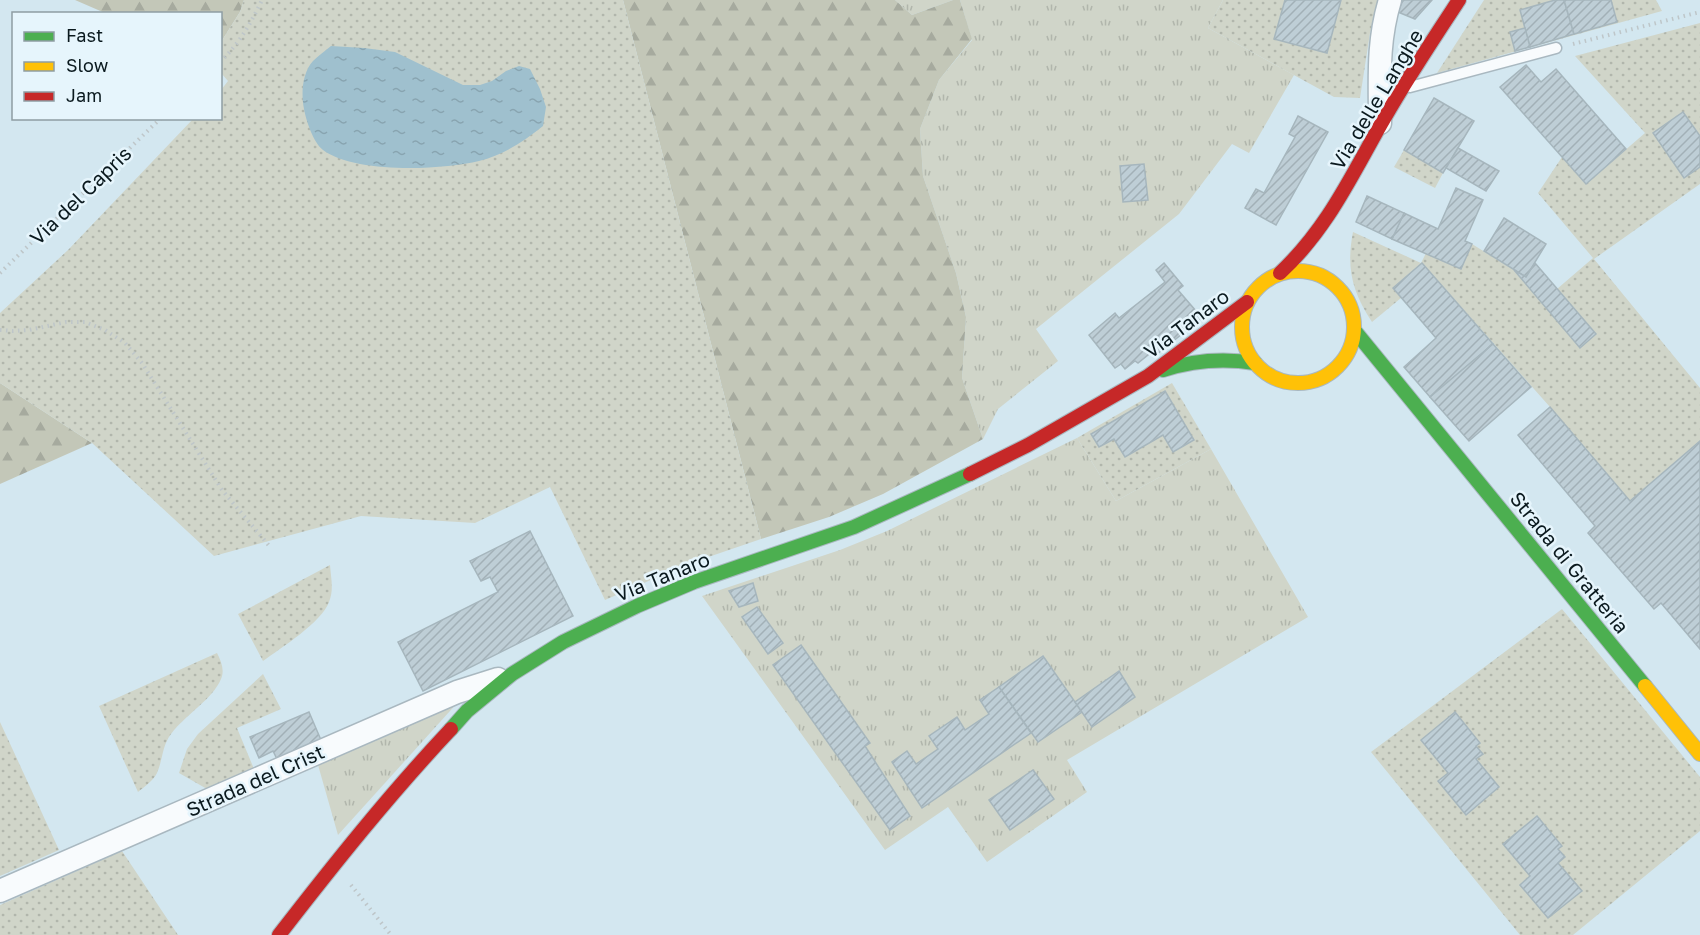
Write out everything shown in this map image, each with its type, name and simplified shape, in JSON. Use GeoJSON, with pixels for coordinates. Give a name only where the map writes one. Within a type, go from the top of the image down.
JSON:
{"type":"FeatureCollection","features":[{"type":"Feature","properties":{"kind":"main road","name":"Via delle Langhe"},"geometry":{"type":"LineString","coordinates":[[1333,232],[1334,221],[1347,188],[1380,125],[1459,0]]}},
{"type":"Feature","properties":{"kind":"main road","name":"Via delle Langhe"},"geometry":{"type":"LineString","coordinates":[[1247,302],[1261,284],[1280,273],[1304,251],[1347,188]]}},
{"type":"Feature","properties":{"kind":"main road"},"geometry":{"type":"LineString","coordinates":[[1332,269],[1335,285]]}},
{"type":"Feature","properties":{"kind":"main road"},"geometry":{"type":"LineString","coordinates":[[1247,302],[1242,323],[1244,345],[1255,363],[1273,377],[1294,382],[1316,380],[1335,369],[1348,351],[1354,330],[1352,308],[1340,289],[1323,276],[1302,270],[1280,273]]}},
{"type":"Feature","properties":{"kind":"main road","name":"Via Tanaro"},"geometry":{"type":"LineString","coordinates":[[279,935],[388,797],[447,732],[480,700],[512,674],[564,642],[664,594],[854,527],[1028,445],[1148,376],[1247,302]]}},
{"type":"Feature","properties":{"kind":"main road","name":"Strada di Gratteria"},"geometry":{"type":"LineString","coordinates":[[1354,330],[1700,753]]}},
{"type":"Feature","properties":{"kind":"main road","name":"Via Tanaro"},"geometry":{"type":"LineString","coordinates":[[1148,376],[1193,361],[1233,359],[1255,363]]}},
{"type":"Feature","properties":{"kind":"main road"},"geometry":{"type":"LineString","coordinates":[[1335,369],[1352,371]]}},
{"type":"Feature","properties":{"kind":"main road","name":"Strada di Gratteria"},"geometry":{"type":"LineString","coordinates":[[1377,378],[1408,396]]}},
{"type":"Feature","properties":{"kind":"street"},"geometry":{"type":"LineString","coordinates":[[1380,125],[1380,46],[1390,0]]}},
{"type":"Feature","properties":{"kind":"street","name":"Strada del Crist"},"geometry":{"type":"LineString","coordinates":[[0,891],[457,692],[512,674]]}},
{"type":"Feature","properties":{"kind":"lane"},"geometry":{"type":"LineString","coordinates":[[1401,89],[1556,48]]}},
{"type":"Feature","properties":{"kind":"path"},"geometry":{"type":"LineString","coordinates":[[222,60],[234,49],[250,26],[262,0]]}},
{"type":"Feature","properties":{"kind":"path"},"geometry":{"type":"LineString","coordinates":[[1556,48],[1700,12]]}},
{"type":"Feature","properties":{"kind":"path","name":"Via del Capris"},"geometry":{"type":"LineString","coordinates":[[0,273],[159,120]]}},
{"type":"Feature","properties":{"kind":"path"},"geometry":{"type":"LineString","coordinates":[[0,330],[29,330],[66,322],[85,322],[105,330],[125,343],[142,363],[222,490],[271,548]]}},
{"type":"Feature","properties":{"kind":"path"},"geometry":{"type":"LineString","coordinates":[[334,863],[391,935]]}},
{"type":"Feature","properties":{"kind":"green space"},"geometry":{"type":"Polygon","coordinates":[[[75,0],[244,0],[240,12],[222,40],[222,12],[103,12],[75,0]]]}},
{"type":"Feature","properties":{"kind":"green space"},"geometry":{"type":"Polygon","coordinates":[[[244,0],[623,0],[761,539],[685,565],[605,600],[550,487],[475,523],[361,516],[214,556],[92,443],[0,383],[0,313],[68,250],[192,120],[222,120],[222,89],[228,81],[222,74],[222,40],[240,12],[244,0]]]}},
{"type":"Feature","properties":{"kind":"green space"},"geometry":{"type":"Polygon","coordinates":[[[623,0],[895,0],[912,15],[953,0],[960,0],[972,39],[939,80],[920,129],[923,176],[956,273],[966,317],[962,378],[983,439],[883,494],[829,517],[761,539],[623,0]]]}},
{"type":"Feature","properties":{"kind":"green space"},"geometry":{"type":"Polygon","coordinates":[[[895,0],[953,0],[912,15],[895,0]]]}},
{"type":"Feature","properties":{"kind":"green space"},"geometry":{"type":"Polygon","coordinates":[[[960,0],[1223,0],[1208,28],[1294,75],[1249,153],[1232,144],[1179,214],[1036,329],[1058,361],[998,409],[983,439],[962,378],[966,317],[956,273],[923,176],[920,129],[939,80],[972,40],[960,0]]]}},
{"type":"Feature","properties":{"kind":"green space"},"geometry":{"type":"Polygon","coordinates":[[[1223,0],[1378,0],[1370,33],[1360,98],[1334,97],[1208,28],[1223,0]]]}},
{"type":"Feature","properties":{"kind":"green space"},"geometry":{"type":"Polygon","coordinates":[[[1484,0],[1656,0],[1662,11],[1437,73],[1484,0]]]}},
{"type":"Feature","properties":{"kind":"green space"},"geometry":{"type":"Polygon","coordinates":[[[1700,23],[1700,184],[1594,259],[1700,388],[1700,441],[1630,501],[1422,263],[1393,288],[1401,298],[1372,322],[1352,279],[1351,245],[1353,232],[1421,263],[1426,253],[1461,269],[1472,244],[1514,270],[1580,347],[1596,334],[1557,289],[1593,258],[1538,193],[1562,157],[1586,184],[1645,133],[1575,56],[1700,23]]]}},
{"type":"Feature","properties":{"kind":"green space"},"geometry":{"type":"Polygon","coordinates":[[[1404,150],[1443,173],[1435,188],[1394,167],[1404,150]]]}},
{"type":"Feature","properties":{"kind":"green space"},"geometry":{"type":"Polygon","coordinates":[[[0,383],[92,443],[0,484],[0,383]]]}},
{"type":"Feature","properties":{"kind":"green space"},"geometry":{"type":"Polygon","coordinates":[[[1172,383],[1211,449],[1116,501],[1077,438],[1172,383]]]}},
{"type":"Feature","properties":{"kind":"green space"},"geometry":{"type":"Polygon","coordinates":[[[1077,438],[1116,501],[1211,449],[1308,617],[1067,760],[1087,792],[987,862],[948,807],[885,850],[702,596],[840,550],[887,531],[1077,438]]]}},
{"type":"Feature","properties":{"kind":"green space"},"geometry":{"type":"Polygon","coordinates":[[[330,565],[331,593],[325,610],[300,634],[263,661],[238,614],[330,565]]]}},
{"type":"Feature","properties":{"kind":"green space"},"geometry":{"type":"Polygon","coordinates":[[[1562,609],[1700,777],[1700,831],[1573,935],[1520,935],[1371,752],[1562,609]]]}},
{"type":"Feature","properties":{"kind":"green space"},"geometry":{"type":"Polygon","coordinates":[[[217,653],[223,672],[221,679],[212,694],[171,734],[156,776],[138,792],[99,706],[217,653]]]}},
{"type":"Feature","properties":{"kind":"green space"},"geometry":{"type":"Polygon","coordinates":[[[263,674],[281,709],[237,728],[254,769],[207,789],[179,773],[187,749],[198,734],[263,674]]]}},
{"type":"Feature","properties":{"kind":"green space"},"geometry":{"type":"Polygon","coordinates":[[[459,701],[338,835],[318,765],[459,701]]]}},
{"type":"Feature","properties":{"kind":"green space"},"geometry":{"type":"Polygon","coordinates":[[[0,722],[59,850],[0,876],[0,722]]]}},
{"type":"Feature","properties":{"kind":"green space"},"geometry":{"type":"Polygon","coordinates":[[[122,851],[178,935],[0,935],[0,905],[122,851]]]}},
{"type":"Feature","properties":{"kind":"water"},"geometry":{"type":"Polygon","coordinates":[[[331,46],[395,52],[463,85],[480,85],[492,81],[506,71],[519,66],[530,69],[546,107],[543,126],[505,151],[479,161],[463,164],[399,168],[356,163],[337,158],[323,150],[316,142],[306,119],[303,97],[303,84],[309,66],[331,46]]]}},
{"type":"Feature","properties":{"kind":"building"},"geometry":{"type":"Polygon","coordinates":[[[1285,0],[1341,0],[1327,53],[1274,39],[1285,0]]]}},
{"type":"Feature","properties":{"kind":"building"},"geometry":{"type":"Polygon","coordinates":[[[1403,0],[1432,0],[1415,19],[1398,12],[1403,0]]]}},
{"type":"Feature","properties":{"kind":"building"},"geometry":{"type":"Polygon","coordinates":[[[1555,0],[1564,0],[1574,34],[1530,47],[1520,10],[1555,0]]]}},
{"type":"Feature","properties":{"kind":"building"},"geometry":{"type":"Polygon","coordinates":[[[1564,0],[1611,0],[1617,22],[1574,34],[1564,0]]]}},
{"type":"Feature","properties":{"kind":"building"},"geometry":{"type":"Polygon","coordinates":[[[1525,28],[1530,47],[1515,51],[1510,32],[1525,28]]]}},
{"type":"Feature","properties":{"kind":"building"},"geometry":{"type":"Polygon","coordinates":[[[1526,65],[1541,82],[1556,69],[1626,149],[1586,184],[1500,87],[1526,65]]]}},
{"type":"Feature","properties":{"kind":"building"},"geometry":{"type":"Polygon","coordinates":[[[1434,98],[1474,121],[1443,173],[1404,150],[1434,98]]]}},
{"type":"Feature","properties":{"kind":"building"},"geometry":{"type":"Polygon","coordinates":[[[1683,112],[1700,136],[1700,167],[1684,178],[1653,133],[1683,112]]]}},
{"type":"Feature","properties":{"kind":"building"},"geometry":{"type":"Polygon","coordinates":[[[1298,116],[1328,132],[1276,225],[1245,208],[1256,189],[1264,193],[1295,137],[1289,134],[1298,116]]]}},
{"type":"Feature","properties":{"kind":"building"},"geometry":{"type":"Polygon","coordinates":[[[1458,148],[1499,171],[1486,191],[1446,168],[1458,148]]]}},
{"type":"Feature","properties":{"kind":"building"},"geometry":{"type":"Polygon","coordinates":[[[1144,164],[1148,200],[1123,202],[1120,166],[1144,164]]]}},
{"type":"Feature","properties":{"kind":"building"},"geometry":{"type":"Polygon","coordinates":[[[1456,188],[1483,200],[1465,241],[1472,244],[1461,269],[1392,239],[1404,213],[1438,229],[1456,188]]]}},
{"type":"Feature","properties":{"kind":"building"},"geometry":{"type":"Polygon","coordinates":[[[1367,196],[1404,213],[1392,239],[1356,222],[1367,196]]]}},
{"type":"Feature","properties":{"kind":"building"},"geometry":{"type":"Polygon","coordinates":[[[1504,218],[1546,244],[1526,277],[1484,251],[1504,218]]]}},
{"type":"Feature","properties":{"kind":"building"},"geometry":{"type":"Polygon","coordinates":[[[1164,263],[1183,286],[1178,290],[1202,318],[1157,354],[1153,351],[1138,363],[1135,361],[1125,369],[1121,364],[1115,368],[1089,335],[1115,313],[1119,318],[1165,282],[1156,270],[1164,263]]]}},
{"type":"Feature","properties":{"kind":"building"},"geometry":{"type":"Polygon","coordinates":[[[1422,263],[1493,344],[1430,397],[1404,367],[1436,338],[1393,288],[1422,263]]]}},
{"type":"Feature","properties":{"kind":"building"},"geometry":{"type":"Polygon","coordinates":[[[1535,263],[1596,334],[1580,348],[1514,270],[1526,277],[1535,263]]]}},
{"type":"Feature","properties":{"kind":"building"},"geometry":{"type":"Polygon","coordinates":[[[1493,344],[1531,387],[1469,441],[1430,397],[1493,344]]]}},
{"type":"Feature","properties":{"kind":"building"},"geometry":{"type":"Polygon","coordinates":[[[1165,391],[1194,440],[1173,452],[1163,435],[1125,457],[1114,439],[1099,447],[1091,434],[1165,391]]]}},
{"type":"Feature","properties":{"kind":"building"},"geometry":{"type":"Polygon","coordinates":[[[1550,407],[1630,501],[1700,441],[1700,649],[1661,603],[1654,609],[1588,533],[1595,526],[1518,435],[1550,407]]]}},
{"type":"Feature","properties":{"kind":"building"},"geometry":{"type":"Polygon","coordinates":[[[530,531],[573,616],[423,691],[398,642],[498,592],[490,577],[481,581],[470,561],[530,531]]]}},
{"type":"Feature","properties":{"kind":"building"},"geometry":{"type":"Polygon","coordinates":[[[753,583],[758,601],[739,607],[729,591],[753,583]]]}},
{"type":"Feature","properties":{"kind":"building"},"geometry":{"type":"Polygon","coordinates":[[[757,607],[783,643],[768,654],[742,617],[757,607]]]}},
{"type":"Feature","properties":{"kind":"building"},"geometry":{"type":"Polygon","coordinates":[[[801,645],[870,743],[865,746],[910,816],[890,830],[773,665],[801,645]]]}},
{"type":"Feature","properties":{"kind":"building"},"geometry":{"type":"Polygon","coordinates":[[[1043,656],[1082,712],[1038,742],[999,687],[1043,656]]]}},
{"type":"Feature","properties":{"kind":"building"},"geometry":{"type":"Polygon","coordinates":[[[1119,671],[1135,697],[1092,727],[1075,702],[1119,671]]]}},
{"type":"Feature","properties":{"kind":"building"},"geometry":{"type":"Polygon","coordinates":[[[999,687],[1031,733],[922,808],[892,762],[907,751],[916,764],[938,749],[929,736],[957,717],[965,730],[989,714],[980,700],[999,687]]]}},
{"type":"Feature","properties":{"kind":"building"},"geometry":{"type":"Polygon","coordinates":[[[309,712],[321,740],[277,759],[273,751],[259,758],[250,737],[309,712]]]}},
{"type":"Feature","properties":{"kind":"building"},"geometry":{"type":"Polygon","coordinates":[[[1455,712],[1480,743],[1476,746],[1483,754],[1476,759],[1499,787],[1466,815],[1438,781],[1448,773],[1421,740],[1455,712]]]}},
{"type":"Feature","properties":{"kind":"building"},"geometry":{"type":"Polygon","coordinates":[[[1033,770],[1054,799],[1010,830],[989,800],[1033,770]]]}},
{"type":"Feature","properties":{"kind":"building"},"geometry":{"type":"Polygon","coordinates":[[[1537,816],[1562,846],[1558,849],[1565,857],[1558,863],[1582,891],[1548,918],[1520,885],[1530,876],[1503,844],[1537,816]]]}},
{"type":"Feature","properties":{"kind":"traffic: fast"},"geometry":{"type":"LineString","coordinates":[[1354,330],[1645,686]]}},
{"type":"Feature","properties":{"kind":"traffic: fast"},"geometry":{"type":"LineString","coordinates":[[1163,370],[1209,361],[1255,363]]}},
{"type":"Feature","properties":{"kind":"traffic: fast"},"geometry":{"type":"LineString","coordinates":[[451,729],[467,711],[512,674],[563,642],[637,606],[694,582],[854,527],[970,474]]}},
{"type":"Feature","properties":{"kind":"traffic: slow"},"geometry":{"type":"LineString","coordinates":[[1298,271],[1319,276],[1337,288],[1349,306],[1354,327],[1349,348],[1337,366],[1319,378],[1298,383],[1277,378],[1259,366],[1247,348],[1242,327],[1247,306],[1259,288],[1277,276],[1298,271]]}},
{"type":"Feature","properties":{"kind":"traffic: slow"},"geometry":{"type":"LineString","coordinates":[[1645,686],[1700,754]]}},
{"type":"Feature","properties":{"kind":"traffic: jam"},"geometry":{"type":"LineString","coordinates":[[1280,273],[1326,218],[1403,87],[1459,0]]}},
{"type":"Feature","properties":{"kind":"traffic: jam"},"geometry":{"type":"LineString","coordinates":[[970,474],[1028,445],[1148,376],[1247,302]]}},
{"type":"Feature","properties":{"kind":"traffic: jam"},"geometry":{"type":"LineString","coordinates":[[279,935],[362,830],[451,729]]}}]}
